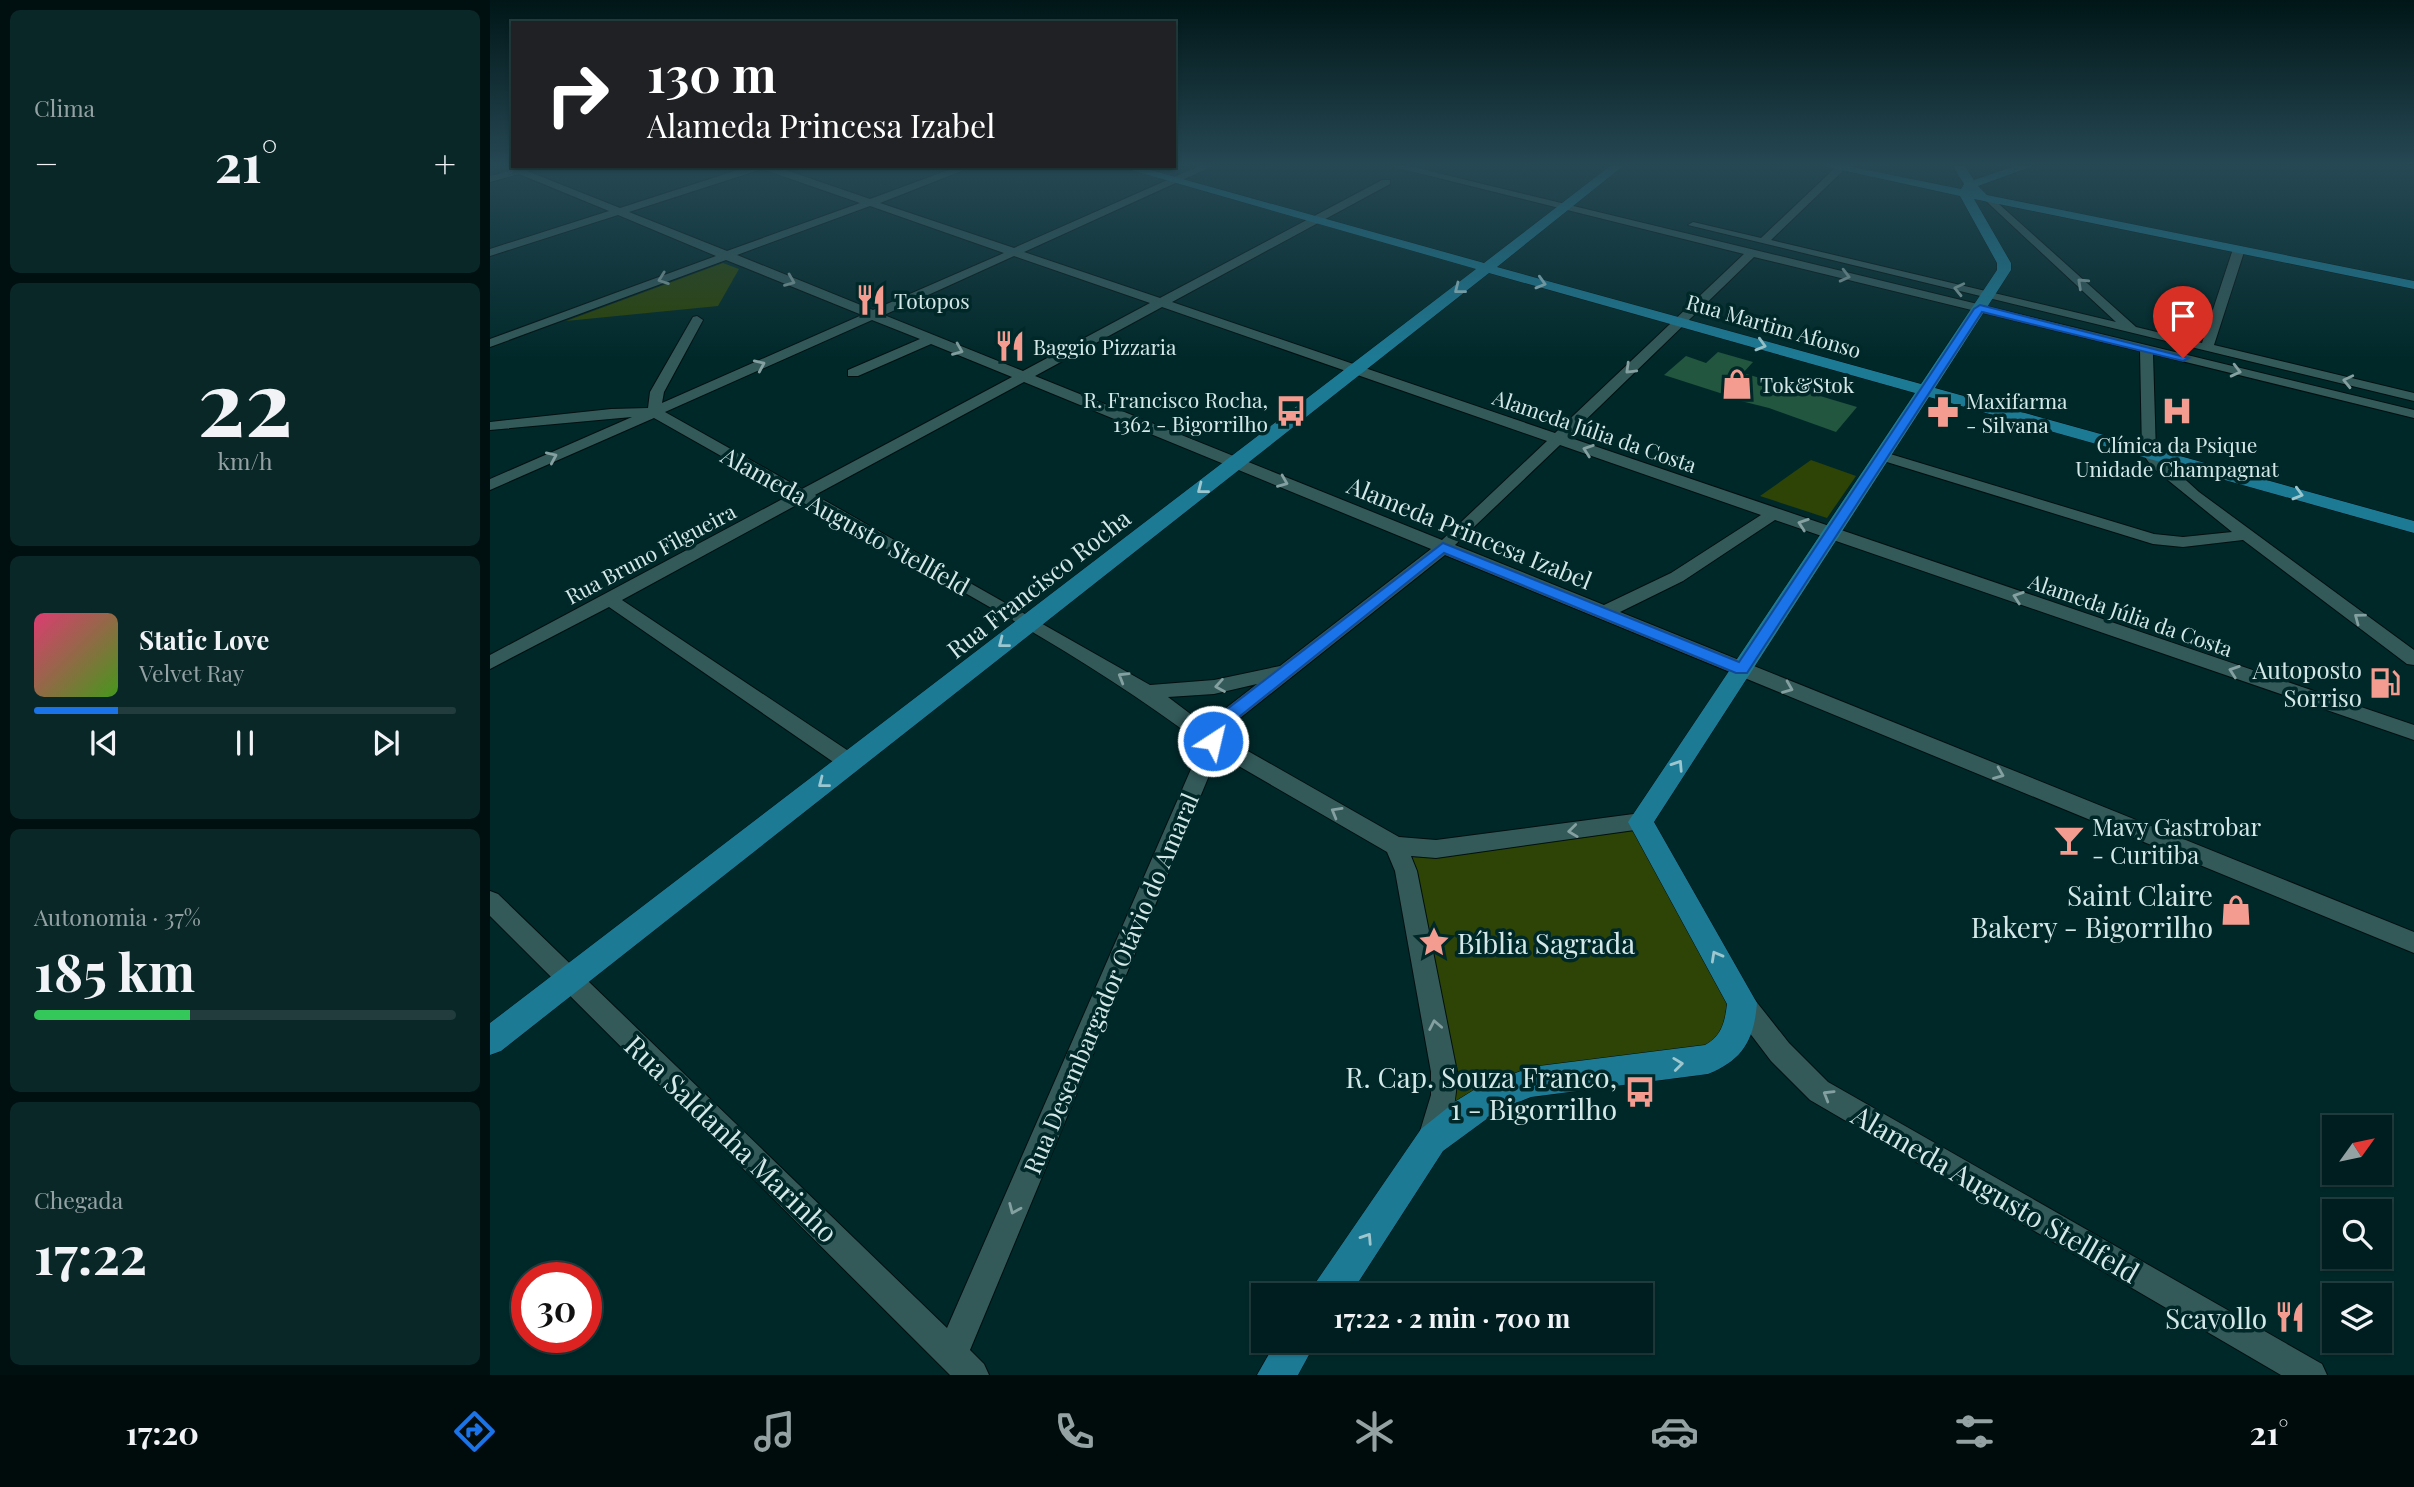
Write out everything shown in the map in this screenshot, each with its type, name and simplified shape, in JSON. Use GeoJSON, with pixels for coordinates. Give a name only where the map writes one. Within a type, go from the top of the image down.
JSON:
{"type":"FeatureCollection","features":[{"type":"Feature","properties":{"kind":"main road","name":"Rua Martim Afonso"},"geometry":{"type":"LineString","coordinates":[[1351,230],[2414,527]]}},
{"type":"Feature","properties":{"kind":"main road","name":"Rua Francisco Rocha"},"geometry":{"type":"LineString","coordinates":[[490,1041],[1535,230]]}},
{"type":"Feature","properties":{"kind":"main road"},"geometry":{"type":"LineString","coordinates":[[1337,1283],[1432,1140],[1488,1099],[1531,1082],[1708,1059],[1722,1052],[1732,1040],[1740,1026],[1741,1003],[1641,822],[2004,271],[2005,265],[1988,230]]}},
{"type":"Feature","properties":{"kind":"main road"},"geometry":{"type":"LineString","coordinates":[[2145,230],[2414,285]]}},
{"type":"Feature","properties":{"kind":"main road"},"geometry":{"type":"LineString","coordinates":[[1276,1375],[1290,1353]]}},
{"type":"Feature","properties":{"kind":"street"},"geometry":{"type":"LineString","coordinates":[[490,253],[562,230]]}},
{"type":"Feature","properties":{"kind":"street","name":"Alameda Princesa Izabel"},"geometry":{"type":"LineString","coordinates":[[664,230],[2414,943]]}},
{"type":"Feature","properties":{"kind":"street"},"geometry":{"type":"LineString","coordinates":[[490,343],[797,230]]}},
{"type":"Feature","properties":{"kind":"street","name":"Alameda Júlia da Costa"},"geometry":{"type":"LineString","coordinates":[[948,230],[2414,733]]}},
{"type":"Feature","properties":{"kind":"street"},"geometry":{"type":"LineString","coordinates":[[490,485],[1065,230]]}},
{"type":"Feature","properties":{"kind":"street","name":"Rua Bruno Filgueira"},"geometry":{"type":"LineString","coordinates":[[490,663],[1296,230]]}},
{"type":"Feature","properties":{"kind":"street"},"geometry":{"type":"LineString","coordinates":[[1669,230],[1752,253],[2132,330],[2414,397]]}},
{"type":"Feature","properties":{"kind":"street"},"geometry":{"type":"LineString","coordinates":[[1705,230],[1763,242],[2146,349],[2414,414]]}},
{"type":"Feature","properties":{"kind":"street"},"geometry":{"type":"LineString","coordinates":[[1763,242],[1775,230]]}},
{"type":"Feature","properties":{"kind":"street"},"geometry":{"type":"LineString","coordinates":[[2024,230],[2132,330]]}},
{"type":"Feature","properties":{"kind":"street"},"geometry":{"type":"LineString","coordinates":[[2207,348],[2239,249]]}},
{"type":"Feature","properties":{"kind":"street","name":"Rua Desembargador Otávio do Amaral"},"geometry":{"type":"LineString","coordinates":[[963,1364],[1213,741],[1228,717],[1443,548],[1752,253]]}},
{"type":"Feature","properties":{"kind":"street"},"geometry":{"type":"LineString","coordinates":[[654,412],[657,392],[697,320]]}},
{"type":"Feature","properties":{"kind":"street"},"geometry":{"type":"LineString","coordinates":[[853,373],[932,339]]}},
{"type":"Feature","properties":{"kind":"street"},"geometry":{"type":"LineString","coordinates":[[2146,349],[2149,453],[2173,479],[2414,659]]}},
{"type":"Feature","properties":{"kind":"street"},"geometry":{"type":"LineString","coordinates":[[611,413],[657,392]]}},
{"type":"Feature","properties":{"kind":"street"},"geometry":{"type":"LineString","coordinates":[[490,426],[611,413],[654,412]]}},
{"type":"Feature","properties":{"kind":"street","name":"Alameda Augusto Stellfeld"},"geometry":{"type":"LineString","coordinates":[[654,412],[1030,622],[1147,692],[1213,741],[1395,846]]}},
{"type":"Feature","properties":{"kind":"street"},"geometry":{"type":"LineString","coordinates":[[1882,456],[2153,539],[2183,542],[2247,535]]}},
{"type":"Feature","properties":{"kind":"street"},"geometry":{"type":"LineString","coordinates":[[1603,612],[1685,572],[1774,513]]}},
{"type":"Feature","properties":{"kind":"street"},"geometry":{"type":"LineString","coordinates":[[609,599],[849,762]]}},
{"type":"Feature","properties":{"kind":"street"},"geometry":{"type":"LineString","coordinates":[[1147,692],[1214,687],[1287,670]]}},
{"type":"Feature","properties":{"kind":"street"},"geometry":{"type":"LineString","coordinates":[[1432,1140],[1444,1095],[1444,1072],[1406,871],[1395,846],[1436,849],[1641,822]]}},
{"type":"Feature","properties":{"kind":"street","name":"Rua Saldanha Marinho"},"geometry":{"type":"LineString","coordinates":[[490,901],[963,1364]]}},
{"type":"Feature","properties":{"kind":"street","name":"Alameda Augusto Stellfeld"},"geometry":{"type":"LineString","coordinates":[[1741,1003],[1780,1052],[1819,1091],[2311,1375]]}},
{"type":"Feature","properties":{"kind":"green space"},"geometry":{"type":"Polygon","coordinates":[[[723,263],[739,269],[718,306],[566,321],[723,263]]]}},
{"type":"Feature","properties":{"kind":"green space"},"geometry":{"type":"Polygon","coordinates":[[[1811,460],[1856,476],[1827,518],[1760,496],[1811,460]]]}},
{"type":"Feature","properties":{"kind":"green space"},"geometry":{"type":"Polygon","coordinates":[[[1641,822],[1742,1003],[1732,1040],[1439,1117],[1403,860],[1418,849],[1641,822]]]}},
{"type":"Feature","properties":{"kind":"building","name":"Tok&Stok"},"geometry":{"type":"Polygon","coordinates":[[[1718,352],[1753,362],[1743,373],[1857,407],[1836,432],[1664,375],[1686,356],[1706,363],[1718,352]]]}},
{"type":"Feature","properties":{"kind":"place","name":"Totopos"},"geometry":{"type":"Point","coordinates":[871,300]}},
{"type":"Feature","properties":{"kind":"place","name":"Baggio Pizzaria"},"geometry":{"type":"Point","coordinates":[1010,346]}},
{"type":"Feature","properties":{"kind":"place","name":"Tok&Stok"},"geometry":{"type":"Point","coordinates":[1737,384]}},
{"type":"Feature","properties":{"kind":"place","name":"R. Francisco Rocha, 1362 - Bigorrilho"},"geometry":{"type":"Point","coordinates":[1291,411]}},
{"type":"Feature","properties":{"kind":"place","name":"Clínica da Psique Unidade Champagnat"},"geometry":{"type":"Point","coordinates":[2177,411]}},
{"type":"Feature","properties":{"kind":"place","name":"Maxifarma - Silvana"},"geometry":{"type":"Point","coordinates":[1943,412]}},
{"type":"Feature","properties":{"kind":"place","name":"Autoposto Sorriso"},"geometry":{"type":"Point","coordinates":[2385,683]}},
{"type":"Feature","properties":{"kind":"place","name":"Mavy Gastrobar - Curitiba"},"geometry":{"type":"Point","coordinates":[2069,840]}},
{"type":"Feature","properties":{"kind":"place","name":"Saint Claire Bakery - Bigorrilho"},"geometry":{"type":"Point","coordinates":[2236,910]}},
{"type":"Feature","properties":{"kind":"place","name":"Bíblia Sagrada"},"geometry":{"type":"Point","coordinates":[1434,942]}},
{"type":"Feature","properties":{"kind":"place","name":"R. Cap. Souza Franco, 1 - Bigorrilho"},"geometry":{"type":"Point","coordinates":[1640,1092]}},
{"type":"Feature","properties":{"kind":"place","name":"Scavollo"},"geometry":{"type":"Point","coordinates":[2290,1317]}},
{"type":"Feature","properties":{"kind":"route"},"geometry":{"type":"LineString","coordinates":[[1213,741],[1228,717],[1443,548],[1742,669],[1980,309],[2183,358]]}}]}
